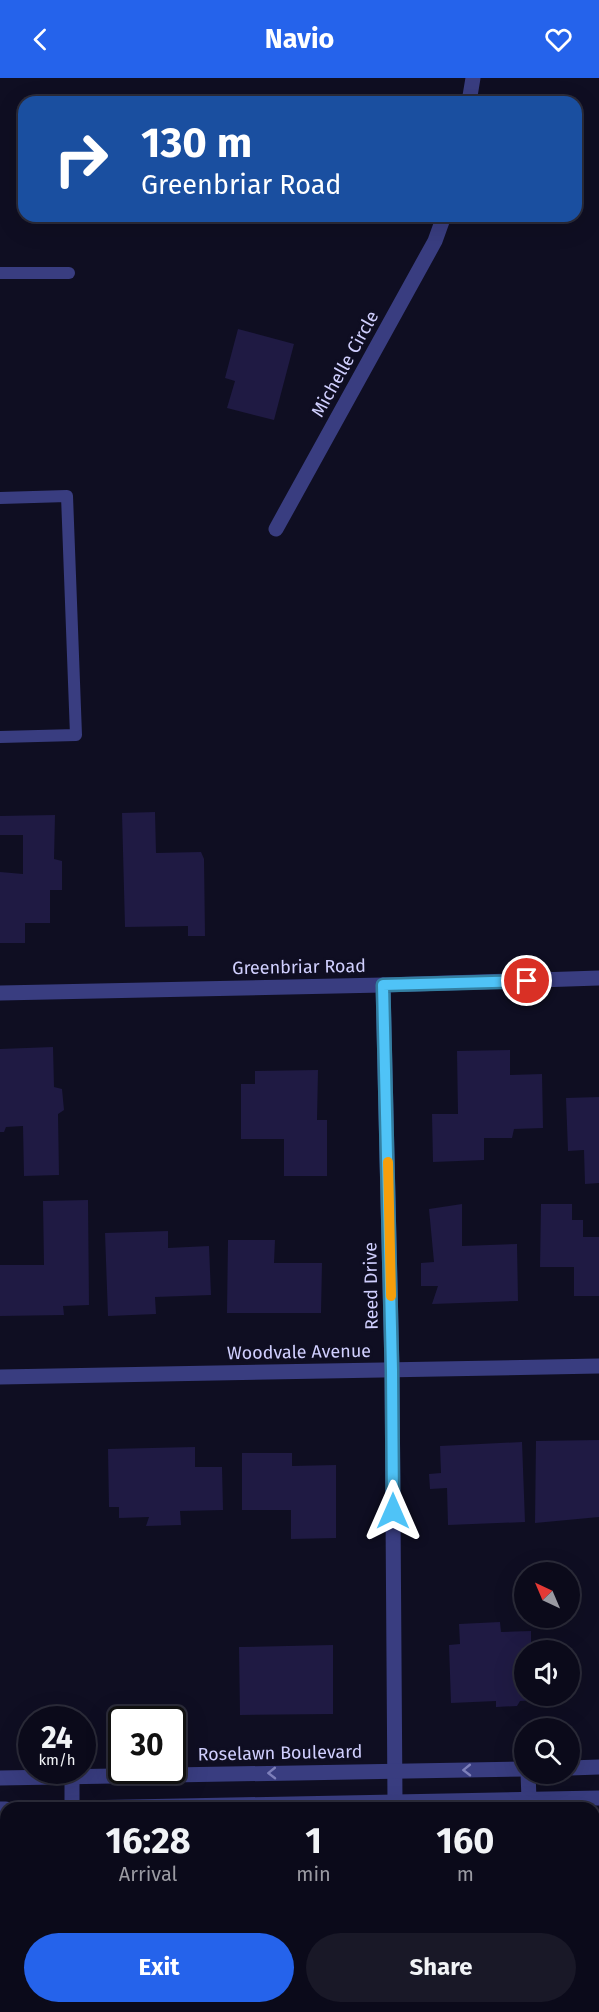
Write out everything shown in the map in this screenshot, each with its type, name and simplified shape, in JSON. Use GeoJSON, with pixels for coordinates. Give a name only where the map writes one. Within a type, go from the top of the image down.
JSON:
{"type":"FeatureCollection","features":[{"type":"Feature","properties":{"kind":"street"},"geometry":{"type":"LineString","coordinates":[[469,96],[473,78]]}},
{"type":"Feature","properties":{"kind":"street","name":"Michelle Circle"},"geometry":{"type":"LineString","coordinates":[[276,529],[435,241],[442,222]]}},
{"type":"Feature","properties":{"kind":"street","name":"Greenbriar Road"},"geometry":{"type":"LineString","coordinates":[[0,993],[599,978]]}},
{"type":"Feature","properties":{"kind":"street","name":"Reed Drive"},"geometry":{"type":"LineString","coordinates":[[383,985],[392,1370],[395,1802]]}},
{"type":"Feature","properties":{"kind":"street","name":"Woodvale Avenue"},"geometry":{"type":"LineString","coordinates":[[0,1377],[599,1366]]}},
{"type":"Feature","properties":{"kind":"street"},"geometry":{"type":"LineString","coordinates":[[580,1768],[599,1767]]}},
{"type":"Feature","properties":{"kind":"street","name":"Roselawn Boulevard"},"geometry":{"type":"LineString","coordinates":[[96,1776],[514,1769]]}},
{"type":"Feature","properties":{"kind":"street","name":"Roselawn Boulevard"},"geometry":{"type":"LineString","coordinates":[[0,1778],[18,1778]]}},
{"type":"Feature","properties":{"kind":"street"},"geometry":{"type":"LineString","coordinates":[[72,1784],[72,1802]]}},
{"type":"Feature","properties":{"kind":"street"},"geometry":{"type":"LineString","coordinates":[[528,1784],[529,1802]]}},
{"type":"Feature","properties":{"kind":"street"},"geometry":{"type":"LineString","coordinates":[[552,1802],[599,1798]]}},
{"type":"Feature","properties":{"kind":"lane"},"geometry":{"type":"LineString","coordinates":[[0,273],[69,273]]}},
{"type":"Feature","properties":{"kind":"lane"},"geometry":{"type":"LineString","coordinates":[[0,498],[67,496],[76,735],[0,737]]}},
{"type":"Feature","properties":{"kind":"building"},"geometry":{"type":"Polygon","coordinates":[[[238,329],[294,344],[274,420],[227,408],[235,381],[225,378],[238,329]]]}},
{"type":"Feature","properties":{"kind":"building"},"geometry":{"type":"Polygon","coordinates":[[[155,812],[156,853],[201,852],[204,859],[205,936],[188,936],[188,926],[125,927],[122,813],[155,812]]]}},
{"type":"Feature","properties":{"kind":"building"},"geometry":{"type":"Polygon","coordinates":[[[55,815],[54,859],[62,861],[62,890],[50,890],[50,923],[25,923],[25,943],[0,943],[0,872],[23,874],[23,835],[0,835],[0,816],[55,815]]]}},
{"type":"Feature","properties":{"kind":"building"},"geometry":{"type":"Polygon","coordinates":[[[53,1047],[54,1087],[62,1089],[64,1110],[58,1114],[59,1175],[24,1176],[23,1126],[6,1127],[4,1132],[0,1132],[0,1049],[53,1047]]]}},
{"type":"Feature","properties":{"kind":"building"},"geometry":{"type":"Polygon","coordinates":[[[510,1050],[510,1075],[542,1074],[543,1128],[514,1129],[512,1138],[484,1138],[484,1160],[433,1162],[432,1114],[458,1114],[457,1051],[510,1050]]]}},
{"type":"Feature","properties":{"kind":"building"},"geometry":{"type":"Polygon","coordinates":[[[318,1070],[317,1120],[327,1120],[327,1176],[284,1176],[284,1139],[241,1139],[241,1084],[255,1084],[255,1071],[318,1070]]]}},
{"type":"Feature","properties":{"kind":"building"},"geometry":{"type":"Polygon","coordinates":[[[599,1097],[599,1183],[585,1184],[584,1150],[568,1151],[566,1098],[599,1097]]]}},
{"type":"Feature","properties":{"kind":"building"},"geometry":{"type":"Polygon","coordinates":[[[88,1200],[89,1305],[63,1306],[64,1315],[0,1316],[0,1265],[44,1265],[43,1201],[88,1200]]]}},
{"type":"Feature","properties":{"kind":"building"},"geometry":{"type":"Polygon","coordinates":[[[462,1204],[462,1246],[517,1244],[518,1301],[432,1304],[438,1286],[421,1286],[421,1263],[434,1262],[429,1209],[462,1204]]]}},
{"type":"Feature","properties":{"kind":"building"},"geometry":{"type":"Polygon","coordinates":[[[541,1204],[572,1204],[572,1220],[583,1220],[583,1237],[599,1237],[599,1296],[574,1296],[574,1267],[540,1267],[541,1204]]]}},
{"type":"Feature","properties":{"kind":"building"},"geometry":{"type":"Polygon","coordinates":[[[168,1231],[168,1248],[209,1246],[211,1295],[155,1297],[156,1314],[108,1316],[105,1233],[168,1231]]]}},
{"type":"Feature","properties":{"kind":"building"},"geometry":{"type":"Polygon","coordinates":[[[228,1240],[275,1240],[274,1263],[322,1263],[321,1313],[227,1313],[228,1240]]]}},
{"type":"Feature","properties":{"kind":"building"},"geometry":{"type":"Polygon","coordinates":[[[599,1440],[599,1517],[535,1523],[536,1441],[599,1440]]]}},
{"type":"Feature","properties":{"kind":"building"},"geometry":{"type":"Polygon","coordinates":[[[522,1442],[525,1522],[448,1525],[447,1488],[430,1489],[429,1474],[441,1473],[440,1446],[522,1442]]]}},
{"type":"Feature","properties":{"kind":"building"},"geometry":{"type":"Polygon","coordinates":[[[195,1447],[195,1467],[222,1467],[223,1510],[180,1511],[181,1525],[146,1526],[149,1517],[119,1518],[119,1507],[109,1507],[108,1449],[195,1447]]]}},
{"type":"Feature","properties":{"kind":"building"},"geometry":{"type":"Polygon","coordinates":[[[242,1453],[292,1453],[292,1466],[336,1465],[336,1538],[291,1539],[291,1510],[242,1510],[242,1453]]]}},
{"type":"Feature","properties":{"kind":"building"},"geometry":{"type":"Polygon","coordinates":[[[500,1622],[501,1632],[531,1631],[531,1640],[514,1640],[514,1706],[517,1706],[496,1707],[496,1701],[451,1703],[449,1645],[460,1644],[459,1624],[500,1622]]]}},
{"type":"Feature","properties":{"kind":"building"},"geometry":{"type":"Polygon","coordinates":[[[333,1645],[333,1714],[240,1715],[239,1647],[333,1645]]]}},
{"type":"Feature","properties":{"kind":"slow traffic"},"geometry":{"type":"LineString","coordinates":[[388,1162],[391,1296]]}},
{"type":"Feature","properties":{"kind":"route"},"geometry":{"type":"LineString","coordinates":[[393,1511],[383,985],[527,981]]}}]}
